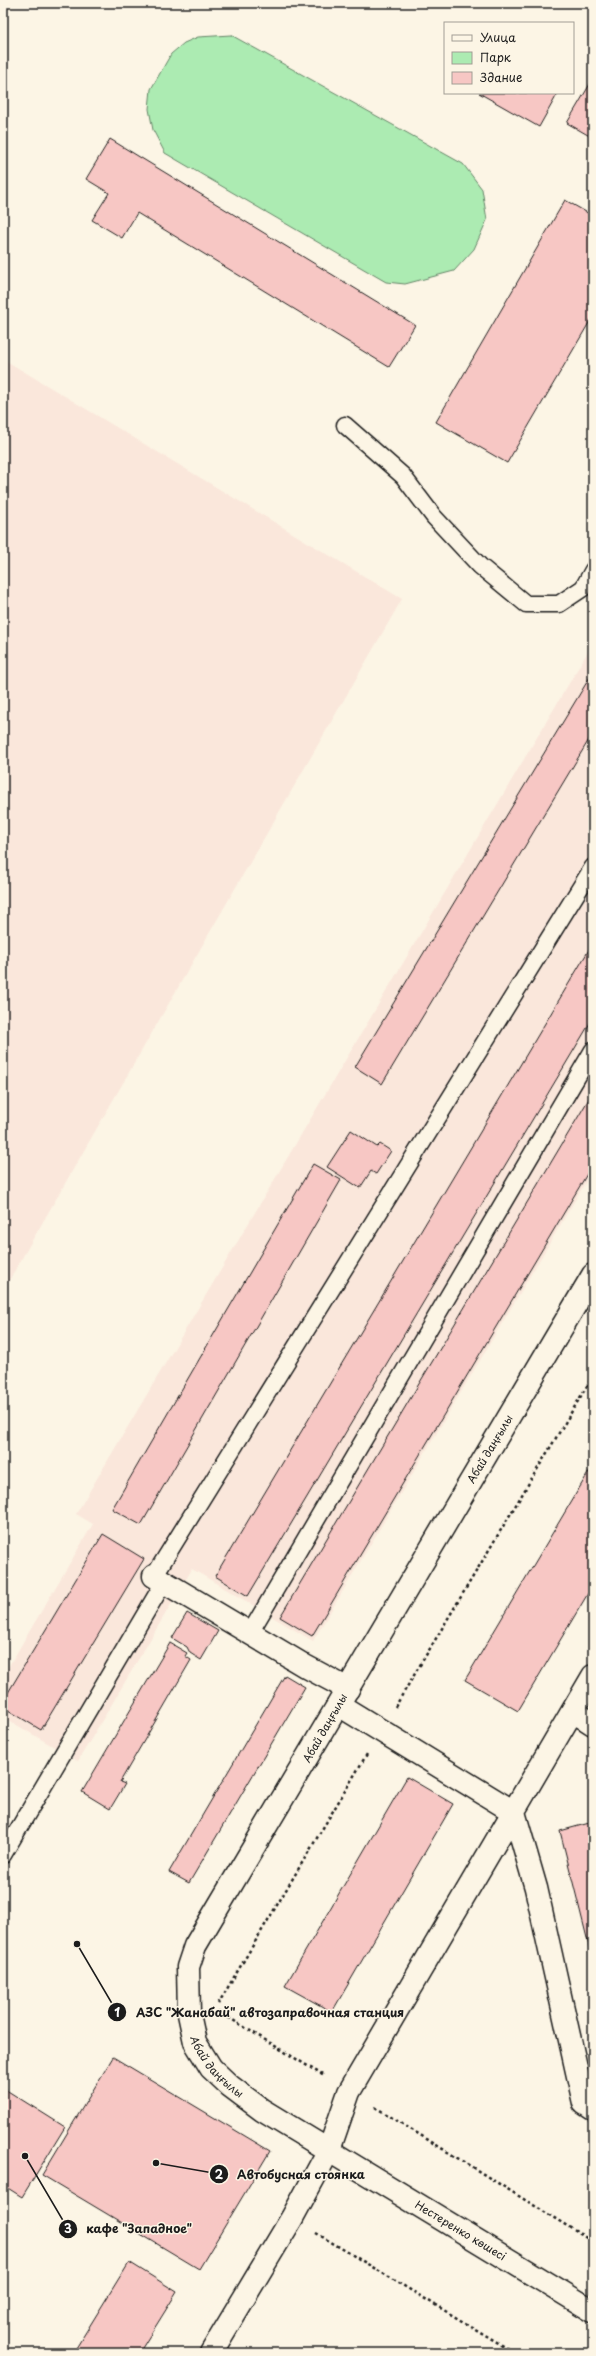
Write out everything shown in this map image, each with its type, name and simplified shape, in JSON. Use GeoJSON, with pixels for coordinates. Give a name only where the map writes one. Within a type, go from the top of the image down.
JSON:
{"type":"FeatureCollection","features":[{"type":"Feature","properties":{"kind":"street","name":"Абай даңғылы"},"geometry":{"type":"LineString","coordinates":[[329,2150],[262,2110],[230,2086],[211,2068],[195,2042],[189,2014],[188,1967],[195,1946],[593,1275]]}},
{"type":"Feature","properties":{"kind":"street"},"geometry":{"type":"LineString","coordinates":[[159,1579],[250,1633],[343,1697],[381,1731],[514,1812],[536,1888],[584,2102],[593,2109]]}},
{"type":"Feature","properties":{"kind":"street"},"geometry":{"type":"LineString","coordinates":[[210,2353],[292,2218],[329,2150],[349,2092],[593,1676]]}},
{"type":"Feature","properties":{"kind":"street"},"geometry":{"type":"LineString","coordinates":[[573,1711],[593,1724]]}},
{"type":"Feature","properties":{"kind":"street","name":"Нестеренко көшесі"},"geometry":{"type":"LineString","coordinates":[[329,2150],[593,2311]]}},
{"type":"Feature","properties":{"kind":"lane"},"geometry":{"type":"LineString","coordinates":[[345,425],[403,476],[434,517],[480,566],[526,604],[559,604],[582,588],[593,570]]}},
{"type":"Feature","properties":{"kind":"lane"},"geometry":{"type":"LineString","coordinates":[[3,1855],[159,1579],[593,867]]}},
{"type":"Feature","properties":{"kind":"lane"},"geometry":{"type":"LineString","coordinates":[[250,1633],[593,1050]]}},
{"type":"Feature","properties":{"kind":"path"},"geometry":{"type":"LineString","coordinates":[[593,1376],[215,2009],[593,2242]]}},
{"type":"Feature","properties":{"kind":"path"},"geometry":{"type":"LineString","coordinates":[[292,2218],[515,2353]]}},
{"type":"Feature","properties":{"kind":"shaded area"},"geometry":{"type":"Polygon","coordinates":[[[3,359],[402,599],[3,1291],[3,359]]]}},
{"type":"Feature","properties":{"kind":"shaded area"},"geometry":{"type":"Polygon","coordinates":[[[593,643],[593,1170],[313,1641],[192,1569],[78,1761],[3,1717],[3,1676],[93,1524],[76,1514],[593,643]]]}},
{"type":"Feature","properties":{"kind":"green space"},"geometry":{"type":"Polygon","coordinates":[[[231,35],[463,164],[482,189],[487,220],[474,249],[454,271],[405,284],[386,282],[165,153],[153,130],[149,109],[151,89],[171,54],[184,43],[198,37],[231,35]]]}},
{"type":"Feature","properties":{"kind":"building"},"geometry":{"type":"Polygon","coordinates":[[[593,79],[593,138],[567,123],[593,79]]]}},
{"type":"Feature","properties":{"kind":"building"},"geometry":{"type":"Polygon","coordinates":[[[481,94],[557,94],[539,127],[481,94]]]}},
{"type":"Feature","properties":{"kind":"building"},"geometry":{"type":"Polygon","coordinates":[[[110,139],[415,325],[389,367],[137,213],[122,238],[92,220],[109,193],[86,179],[110,139]]]}},
{"type":"Feature","properties":{"kind":"building"},"geometry":{"type":"Polygon","coordinates":[[[565,200],[593,216],[593,316],[507,463],[436,422],[565,200]]]}},
{"type":"Feature","properties":{"kind":"building"},"geometry":{"type":"Polygon","coordinates":[[[593,672],[593,733],[382,1084],[355,1067],[593,672]]]}},
{"type":"Feature","properties":{"kind":"building"},"geometry":{"type":"Polygon","coordinates":[[[593,943],[593,1018],[248,1596],[215,1576],[593,943]]]}},
{"type":"Feature","properties":{"kind":"building"},"geometry":{"type":"Polygon","coordinates":[[[593,1092],[593,1164],[312,1636],[280,1617],[593,1092]]]}},
{"type":"Feature","properties":{"kind":"building"},"geometry":{"type":"Polygon","coordinates":[[[351,1130],[377,1147],[380,1144],[391,1151],[376,1174],[371,1171],[360,1188],[327,1167],[351,1130]]]}},
{"type":"Feature","properties":{"kind":"building"},"geometry":{"type":"Polygon","coordinates":[[[313,1164],[341,1180],[141,1525],[112,1509],[313,1164]]]}},
{"type":"Feature","properties":{"kind":"building"},"geometry":{"type":"Polygon","coordinates":[[[593,1465],[593,1585],[518,1711],[465,1680],[593,1465]]]}},
{"type":"Feature","properties":{"kind":"building"},"geometry":{"type":"Polygon","coordinates":[[[103,1534],[144,1559],[41,1730],[3,1707],[3,1701],[103,1534]]]}},
{"type":"Feature","properties":{"kind":"building"},"geometry":{"type":"Polygon","coordinates":[[[187,1613],[218,1631],[201,1660],[190,1653],[187,1647],[172,1638],[187,1613]]]}},
{"type":"Feature","properties":{"kind":"building"},"geometry":{"type":"Polygon","coordinates":[[[170,1643],[187,1653],[185,1656],[191,1660],[120,1782],[125,1784],[110,1809],[82,1792],[170,1643]]]}},
{"type":"Feature","properties":{"kind":"building"},"geometry":{"type":"Polygon","coordinates":[[[285,1675],[305,1687],[189,1883],[169,1872],[285,1675]]]}},
{"type":"Feature","properties":{"kind":"building"},"geometry":{"type":"Polygon","coordinates":[[[407,1777],[453,1804],[332,2012],[285,1986],[407,1777]]]}},
{"type":"Feature","properties":{"kind":"building"},"geometry":{"type":"Polygon","coordinates":[[[593,1822],[593,1962],[560,1831],[593,1822]]]}},
{"type":"Feature","properties":{"kind":"building"},"geometry":{"type":"Polygon","coordinates":[[[113,2057],[270,2151],[199,2269],[42,2175],[113,2057]]]}},
{"type":"Feature","properties":{"kind":"building"},"geometry":{"type":"Polygon","coordinates":[[[3,2088],[65,2127],[22,2197],[3,2185],[3,2088]]]}},
{"type":"Feature","properties":{"kind":"building"},"geometry":{"type":"Polygon","coordinates":[[[129,2262],[177,2292],[139,2353],[73,2353],[129,2262]]]}},
{"type":"Feature","properties":{"kind":"place","name":"АЗС \"Жанабай\" автозаправочная станция"},"geometry":{"type":"Point","coordinates":[77,1944]}},
{"type":"Feature","properties":{"kind":"place","name":"кафе \"Западное\""},"geometry":{"type":"Point","coordinates":[25,2156]}},
{"type":"Feature","properties":{"kind":"place","name":"Автобусная стоянка"},"geometry":{"type":"Point","coordinates":[156,2163]}}]}
